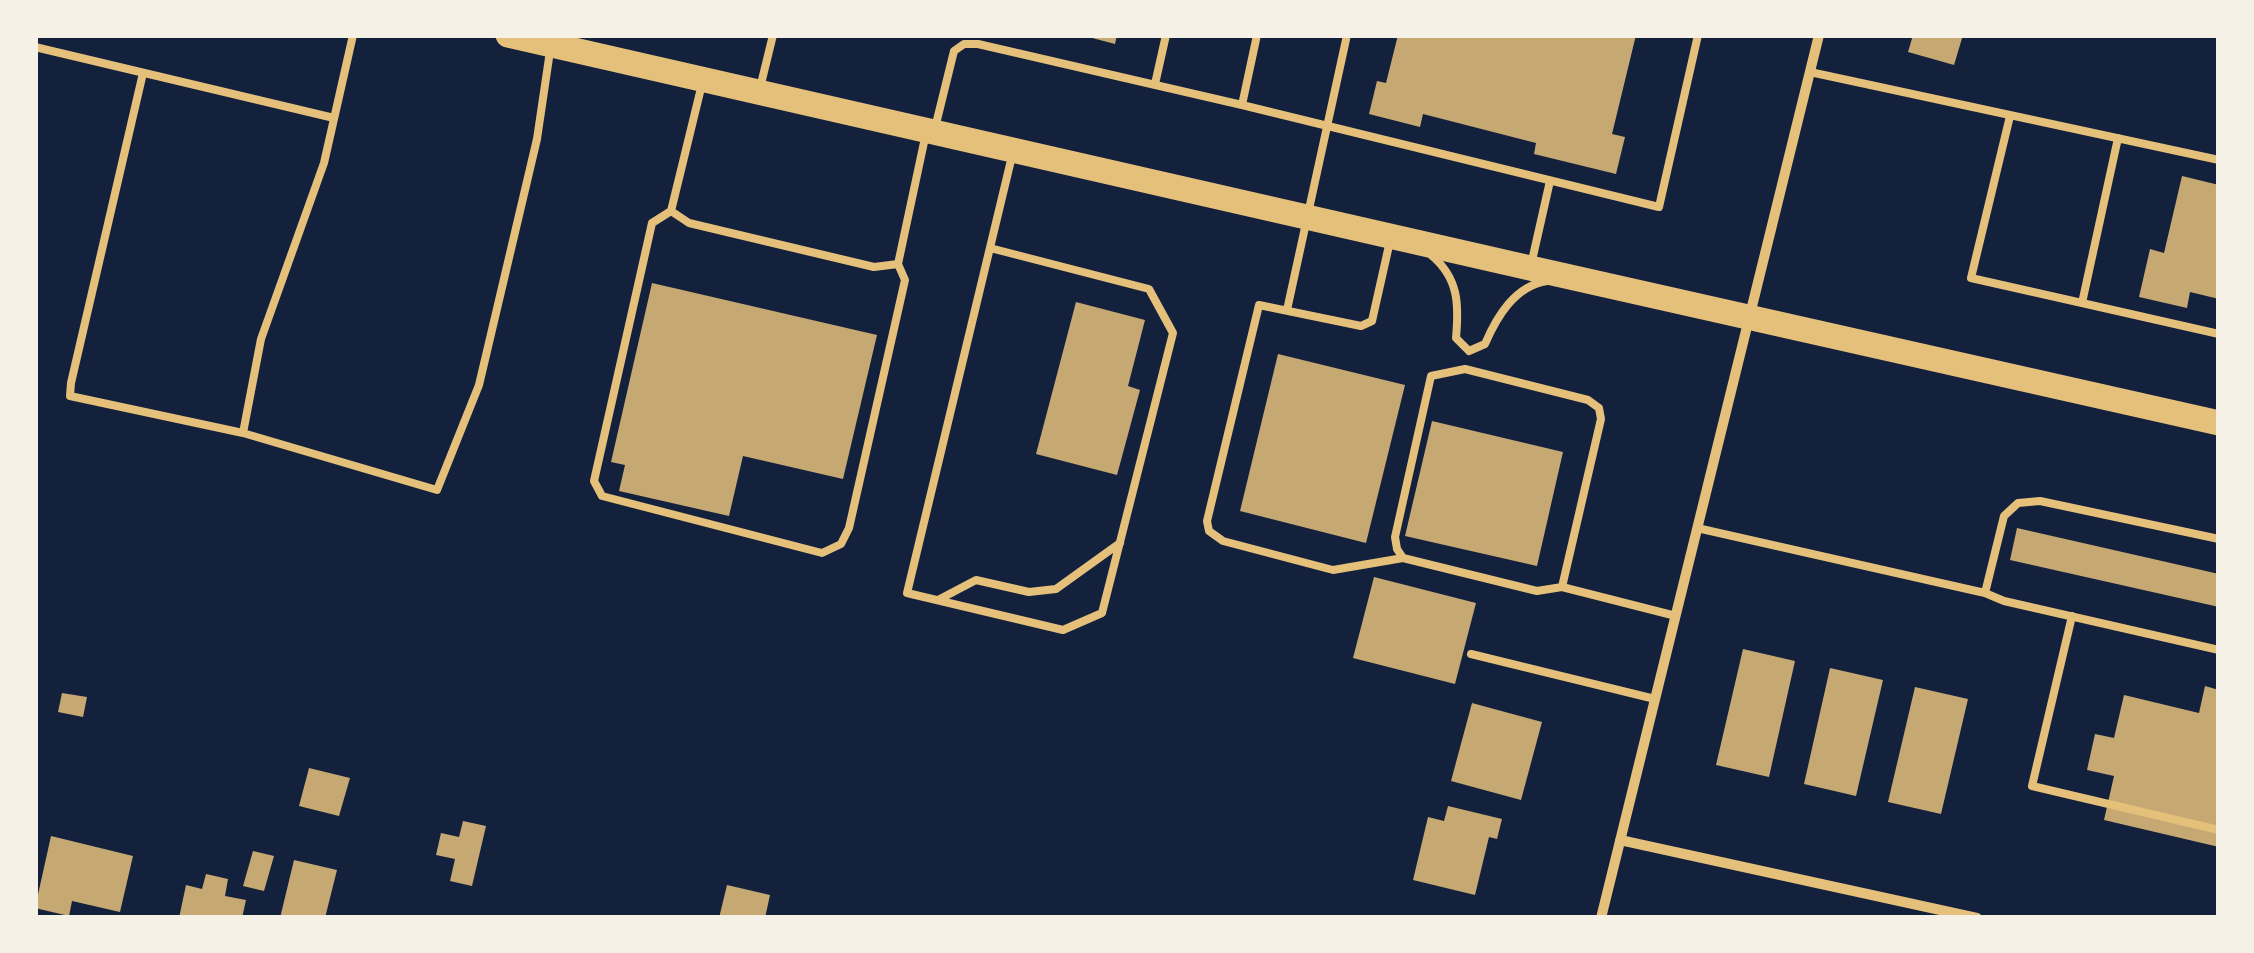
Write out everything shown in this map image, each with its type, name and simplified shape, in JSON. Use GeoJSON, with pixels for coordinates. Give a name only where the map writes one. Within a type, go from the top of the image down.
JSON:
{"type":"FeatureCollection","features":[{"type":"Feature","properties":{"kind":"main road"},"geometry":{"type":"LineString","coordinates":[[508,35],[2219,422]]}},
{"type":"Feature","properties":{"kind":"street"},"geometry":{"type":"LineString","coordinates":[[1601,918],[1819,35]]}},
{"type":"Feature","properties":{"kind":"street"},"geometry":{"type":"LineString","coordinates":[[1620,840],[1977,918]]}},
{"type":"Feature","properties":{"kind":"lane"},"geometry":{"type":"LineString","coordinates":[[39,35],[36,47],[334,118]]}},
{"type":"Feature","properties":{"kind":"lane"},"geometry":{"type":"LineString","coordinates":[[243,432],[261,339],[324,163],[353,35]]}},
{"type":"Feature","properties":{"kind":"lane"},"geometry":{"type":"LineString","coordinates":[[759,92],[773,35]]}},
{"type":"Feature","properties":{"kind":"lane"},"geometry":{"type":"LineString","coordinates":[[1154,84],[1166,35]]}},
{"type":"Feature","properties":{"kind":"lane"},"geometry":{"type":"LineString","coordinates":[[1242,105],[1257,35]]}},
{"type":"Feature","properties":{"kind":"lane"},"geometry":{"type":"LineString","coordinates":[[1287,310],[1346,35]]}},
{"type":"Feature","properties":{"kind":"lane"},"geometry":{"type":"LineString","coordinates":[[704,80],[671,211],[652,223],[594,482],[602,496],[822,553],[840,544],[849,528],[906,280],[898,264],[954,51],[964,44],[1154,84],[1659,207],[1698,35]]}},
{"type":"Feature","properties":{"kind":"lane"},"geometry":{"type":"LineString","coordinates":[[143,73],[70,396],[243,432],[437,490],[479,385],[537,139],[551,45]]}},
{"type":"Feature","properties":{"kind":"lane"},"geometry":{"type":"LineString","coordinates":[[1810,72],[2219,160]]}},
{"type":"Feature","properties":{"kind":"lane"},"geometry":{"type":"LineString","coordinates":[[2010,116],[1971,278],[2219,334]]}},
{"type":"Feature","properties":{"kind":"lane"},"geometry":{"type":"LineString","coordinates":[[2082,303],[2118,138]]}},
{"type":"Feature","properties":{"kind":"lane"},"geometry":{"type":"LineString","coordinates":[[990,248],[1149,289],[1173,333],[1102,613],[1063,630],[907,593],[1013,151]]}},
{"type":"Feature","properties":{"kind":"lane"},"geometry":{"type":"LineString","coordinates":[[1530,268],[1550,182]]}},
{"type":"Feature","properties":{"kind":"lane"},"geometry":{"type":"LineString","coordinates":[[671,211],[689,223],[874,267],[898,264]]}},
{"type":"Feature","properties":{"kind":"lane"},"geometry":{"type":"LineString","coordinates":[[1469,352],[1456,338],[1458,311],[1452,280],[1437,259],[1403,240],[1372,321],[1361,326],[1260,305],[1207,521],[1210,531],[1224,541],[1333,570],[1403,558],[1537,591],[1562,587],[1676,616]]}},
{"type":"Feature","properties":{"kind":"lane"},"geometry":{"type":"LineString","coordinates":[[1469,352],[1485,344],[1494,321],[1515,296],[1539,282],[1572,278]]}},
{"type":"Feature","properties":{"kind":"lane"},"geometry":{"type":"LineString","coordinates":[[1465,369],[1469,352]]}},
{"type":"Feature","properties":{"kind":"lane"},"geometry":{"type":"LineString","coordinates":[[1403,558],[1395,537],[1431,376],[1465,369],[1588,400],[1600,408],[1601,419],[1562,587]]}},
{"type":"Feature","properties":{"kind":"lane"},"geometry":{"type":"LineString","coordinates":[[1985,593],[2004,516],[2018,503],[2040,500],[2219,539]]}},
{"type":"Feature","properties":{"kind":"lane"},"geometry":{"type":"LineString","coordinates":[[1697,528],[2219,650]]}},
{"type":"Feature","properties":{"kind":"lane"},"geometry":{"type":"LineString","coordinates":[[938,600],[976,580],[1029,592],[1056,589],[1120,543]]}},
{"type":"Feature","properties":{"kind":"lane"},"geometry":{"type":"LineString","coordinates":[[2072,616],[2032,786],[2219,830]]}},
{"type":"Feature","properties":{"kind":"lane"},"geometry":{"type":"LineString","coordinates":[[1471,654],[1655,699]]}},
{"type":"Feature","properties":{"kind":"building"},"geometry":{"type":"Polygon","coordinates":[[[1081,35],[1117,35],[1115,44],[1081,35]]]}},
{"type":"Feature","properties":{"kind":"building"},"geometry":{"type":"Polygon","coordinates":[[[1398,35],[1636,35],[1612,134],[1625,137],[1616,174],[1534,154],[1536,143],[1423,114],[1420,127],[1369,114],[1377,81],[1386,83],[1398,35]]]}},
{"type":"Feature","properties":{"kind":"building"},"geometry":{"type":"Polygon","coordinates":[[[1913,35],[1963,35],[1954,65],[1908,52],[1913,35]]]}},
{"type":"Feature","properties":{"kind":"building"},"geometry":{"type":"Polygon","coordinates":[[[2182,176],[2219,185],[2219,299],[2190,292],[2187,308],[2139,297],[2150,249],[2164,253],[2182,176]]]}},
{"type":"Feature","properties":{"kind":"building"},"geometry":{"type":"Polygon","coordinates":[[[652,283],[877,335],[843,479],[743,456],[729,516],[619,491],[625,465],[611,462],[652,283]]]}},
{"type":"Feature","properties":{"kind":"building"},"geometry":{"type":"Polygon","coordinates":[[[1076,302],[1145,320],[1128,386],[1140,390],[1117,475],[1036,454],[1076,302]]]}},
{"type":"Feature","properties":{"kind":"building"},"geometry":{"type":"Polygon","coordinates":[[[1278,354],[1405,385],[1366,543],[1240,511],[1278,354]]]}},
{"type":"Feature","properties":{"kind":"building"},"geometry":{"type":"Polygon","coordinates":[[[1432,421],[1563,452],[1537,566],[1405,536],[1432,421]]]}},
{"type":"Feature","properties":{"kind":"building"},"geometry":{"type":"Polygon","coordinates":[[[2017,528],[2219,574],[2219,607],[2010,560],[2017,528]]]}},
{"type":"Feature","properties":{"kind":"building"},"geometry":{"type":"Polygon","coordinates":[[[1374,577],[1476,603],[1455,684],[1353,658],[1374,577]]]}},
{"type":"Feature","properties":{"kind":"building"},"geometry":{"type":"Polygon","coordinates":[[[1743,649],[1795,661],[1769,777],[1716,765],[1743,649]]]}},
{"type":"Feature","properties":{"kind":"building"},"geometry":{"type":"Polygon","coordinates":[[[1830,668],[1883,680],[1856,796],[1804,784],[1830,668]]]}},
{"type":"Feature","properties":{"kind":"building"},"geometry":{"type":"Polygon","coordinates":[[[2205,686],[2219,690],[2219,847],[2104,820],[2114,776],[2087,770],[2095,734],[2114,738],[2124,695],[2199,713],[2205,686]]]}},
{"type":"Feature","properties":{"kind":"building"},"geometry":{"type":"Polygon","coordinates":[[[1915,687],[1968,699],[1941,814],[1888,802],[1915,687]]]}},
{"type":"Feature","properties":{"kind":"building"},"geometry":{"type":"Polygon","coordinates":[[[62,693],[87,697],[83,717],[58,712],[62,693]]]}},
{"type":"Feature","properties":{"kind":"building"},"geometry":{"type":"Polygon","coordinates":[[[1472,703],[1542,722],[1521,800],[1451,781],[1472,703]]]}},
{"type":"Feature","properties":{"kind":"building"},"geometry":{"type":"Polygon","coordinates":[[[309,768],[350,778],[339,816],[299,806],[309,768]]]}},
{"type":"Feature","properties":{"kind":"building"},"geometry":{"type":"Polygon","coordinates":[[[1448,806],[1502,819],[1497,839],[1489,837],[1475,895],[1413,880],[1428,817],[1444,821],[1448,806]]]}},
{"type":"Feature","properties":{"kind":"building"},"geometry":{"type":"Polygon","coordinates":[[[463,821],[486,826],[472,886],[450,881],[455,859],[436,855],[441,833],[459,837],[463,821]]]}},
{"type":"Feature","properties":{"kind":"building"},"geometry":{"type":"Polygon","coordinates":[[[51,836],[133,856],[120,912],[72,901],[69,916],[35,908],[51,836]]]}},
{"type":"Feature","properties":{"kind":"building"},"geometry":{"type":"Polygon","coordinates":[[[253,851],[274,856],[264,891],[243,886],[253,851]]]}},
{"type":"Feature","properties":{"kind":"building"},"geometry":{"type":"Polygon","coordinates":[[[294,860],[337,870],[325,918],[280,918],[294,860]]]}},
{"type":"Feature","properties":{"kind":"building"},"geometry":{"type":"Polygon","coordinates":[[[206,874],[228,879],[225,896],[246,900],[242,918],[179,918],[186,885],[202,889],[206,874]]]}},
{"type":"Feature","properties":{"kind":"building"},"geometry":{"type":"Polygon","coordinates":[[[727,885],[770,895],[765,918],[719,918],[727,885]]]}}]}
